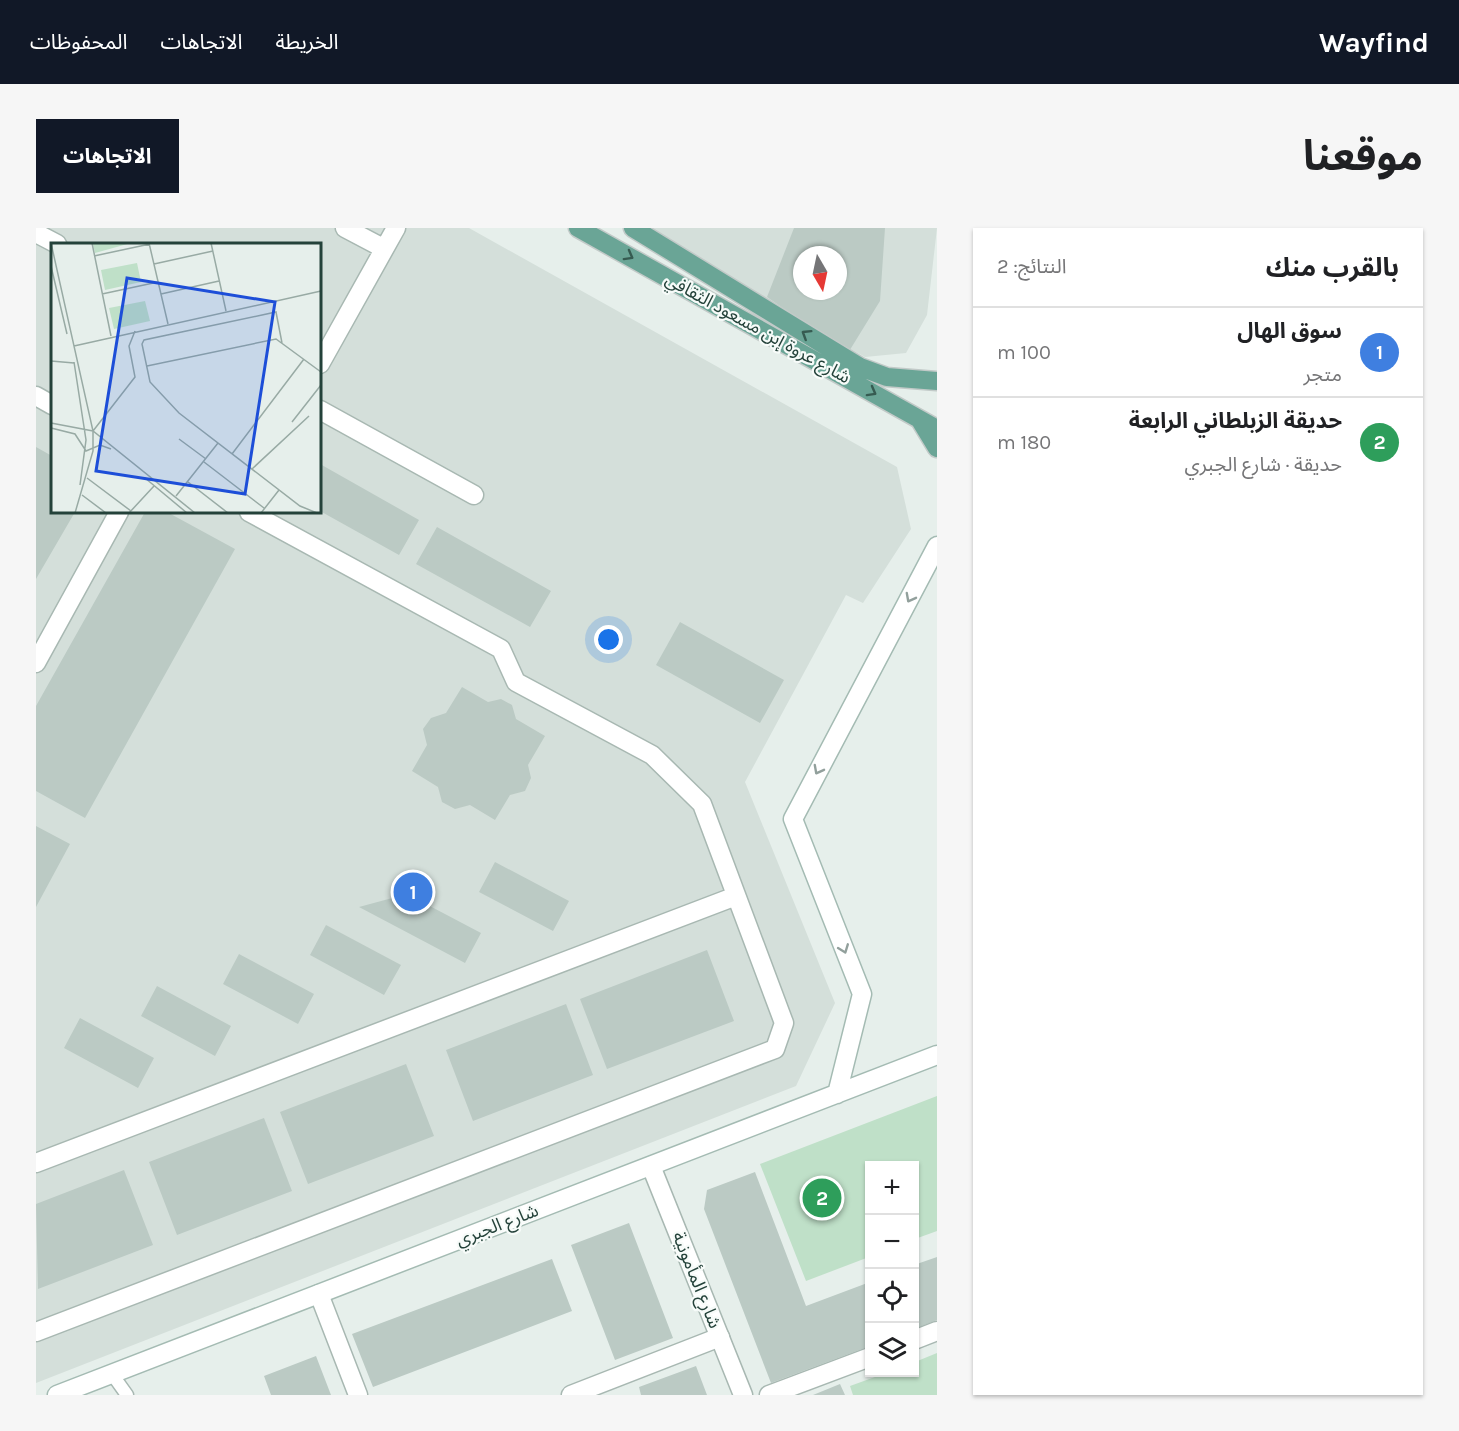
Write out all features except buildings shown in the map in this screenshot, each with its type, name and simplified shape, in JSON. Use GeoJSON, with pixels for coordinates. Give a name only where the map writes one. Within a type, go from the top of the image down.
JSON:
{"type":"FeatureCollection","features":[{"type":"Feature","properties":{"kind":"main road","name":"شارع عروة إبن مسعود الثقافي"},"geometry":{"type":"LineString","coordinates":[[578,228],[937,429]]}},
{"type":"Feature","properties":{"kind":"main road","name":"شارع عروة إبن مسعود الثقافي"},"geometry":{"type":"LineString","coordinates":[[633,228],[860,367],[887,377],[937,381]]}},
{"type":"Feature","properties":{"kind":"main road"},"geometry":{"type":"LineString","coordinates":[[919,418],[937,448]]}},
{"type":"Feature","properties":{"kind":"street"},"geometry":{"type":"LineString","coordinates":[[345,228],[383,248]]}},
{"type":"Feature","properties":{"kind":"street"},"geometry":{"type":"LineString","coordinates":[[321,362],[396,228]]}},
{"type":"Feature","properties":{"kind":"street"},"geometry":{"type":"LineString","coordinates":[[36,233],[55,243]]}},
{"type":"Feature","properties":{"kind":"street"},"geometry":{"type":"LineString","coordinates":[[36,396],[51,404]]}},
{"type":"Feature","properties":{"kind":"street"},"geometry":{"type":"LineString","coordinates":[[321,411],[474,495]]}},
{"type":"Feature","properties":{"kind":"street"},"geometry":{"type":"LineString","coordinates":[[36,663],[118,513]]}},
{"type":"Feature","properties":{"kind":"street"},"geometry":{"type":"LineString","coordinates":[[36,1332],[775,1049],[784,1023],[702,804],[652,755],[516,682],[501,649],[251,513]]}},
{"type":"Feature","properties":{"kind":"street"},"geometry":{"type":"LineString","coordinates":[[837,1094],[862,994],[793,819],[937,546]]}},
{"type":"Feature","properties":{"kind":"street"},"geometry":{"type":"LineString","coordinates":[[36,1164],[736,896]]}},
{"type":"Feature","properties":{"kind":"street","name":"شارع الجبري"},"geometry":{"type":"LineString","coordinates":[[57,1395],[937,1055]]}},
{"type":"Feature","properties":{"kind":"street","name":"شارع المأمونية"},"geometry":{"type":"LineString","coordinates":[[651,1166],[743,1395]]}},
{"type":"Feature","properties":{"kind":"street"},"geometry":{"type":"LineString","coordinates":[[319,1294],[358,1395]]}},
{"type":"Feature","properties":{"kind":"street"},"geometry":{"type":"LineString","coordinates":[[919,1338],[937,1331]]}},
{"type":"Feature","properties":{"kind":"street"},"geometry":{"type":"LineString","coordinates":[[571,1395],[720,1337]]}},
{"type":"Feature","properties":{"kind":"street"},"geometry":{"type":"LineString","coordinates":[[769,1395],[865,1359]]}},
{"type":"Feature","properties":{"kind":"lane"},"geometry":{"type":"LineString","coordinates":[[112,1374],[127,1395]]}},
{"type":"Feature","properties":{"kind":"shaded area"},"geometry":{"type":"Polygon","coordinates":[[[36,228],[469,228],[897,467],[911,529],[863,603],[846,595],[745,782],[835,1003],[796,1086],[36,1383],[36,228]]]}},
{"type":"Feature","properties":{"kind":"shaded area"},"geometry":{"type":"Polygon","coordinates":[[[630,228],[937,228],[927,315],[906,353],[865,357],[630,228]]]}},
{"type":"Feature","properties":{"kind":"green space"},"geometry":{"type":"Polygon","coordinates":[[[937,1096],[937,1231],[919,1238],[919,1161],[865,1161],[865,1259],[806,1281],[760,1164],[937,1096]]]}},
{"type":"Feature","properties":{"kind":"green space"},"geometry":{"type":"Polygon","coordinates":[[[937,1353],[937,1395],[853,1395],[850,1386],[875,1377],[919,1377],[919,1360],[937,1353]]]}},
{"type":"Feature","properties":{"kind":"place","name":"سوق الهال"},"geometry":{"type":"Point","coordinates":[413,892]}},
{"type":"Feature","properties":{"kind":"place","name":"حديقة الزبلطاني الرابعة"},"geometry":{"type":"Point","coordinates":[822,1198]}}]}
